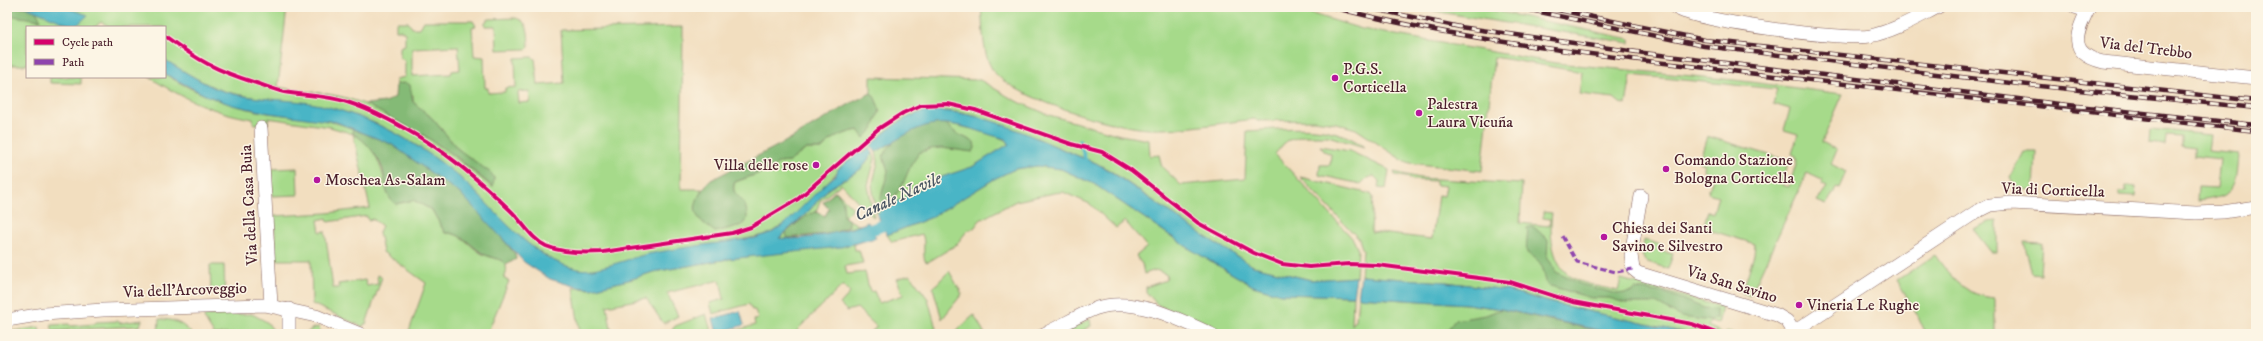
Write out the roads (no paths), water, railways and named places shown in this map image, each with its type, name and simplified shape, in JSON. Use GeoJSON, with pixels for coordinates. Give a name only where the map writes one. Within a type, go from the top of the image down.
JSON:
{"type":"FeatureCollection","features":[{"type":"Feature","properties":{"kind":"street"},"geometry":{"type":"LineString","coordinates":[[1675,7],[1685,13],[1714,19],[1856,38],[1887,31],[1938,7]]}},
{"type":"Feature","properties":{"kind":"street","name":"Via del Trebbo"},"geometry":{"type":"LineString","coordinates":[[2084,8],[2076,39],[2080,50],[2089,58],[2103,62],[2256,78]]}},
{"type":"Feature","properties":{"kind":"street","name":"Via della Casa Buia"},"geometry":{"type":"LineString","coordinates":[[261,128],[271,305]]}},
{"type":"Feature","properties":{"kind":"street","name":"Via San Savino"},"geometry":{"type":"LineString","coordinates":[[1641,196],[1631,255],[1633,269],[1638,273],[1777,315],[1787,321],[1793,333]]}},
{"type":"Feature","properties":{"kind":"street","name":"Via di Corticella"},"geometry":{"type":"LineString","coordinates":[[1793,333],[1956,224],[1990,205],[2011,203],[2201,214],[2256,207]]}},
{"type":"Feature","properties":{"kind":"street","name":"Via dell'Arcoveggio"},"geometry":{"type":"LineString","coordinates":[[7,320],[44,314],[103,310],[271,305],[331,321],[360,334]]}},
{"type":"Feature","properties":{"kind":"street"},"geometry":{"type":"LineString","coordinates":[[1044,334],[1096,309],[1114,306],[1130,306],[1155,312],[1212,334]]}},
{"type":"Feature","properties":{"kind":"street"},"geometry":{"type":"LineString","coordinates":[[289,309],[289,334]]}},
{"type":"Feature","properties":{"kind":"water"},"geometry":{"type":"Polygon","coordinates":[[[25,7],[64,7],[88,15],[76,26],[72,26],[25,7]]]}},
{"type":"Feature","properties":{"kind":"water"},"geometry":{"type":"Polygon","coordinates":[[[166,61],[201,81],[223,91],[259,98],[321,105],[359,117],[395,133],[442,163],[467,184],[504,222],[531,246],[561,264],[578,269],[593,269],[648,254],[755,238],[773,232],[788,221],[836,175],[838,169],[857,154],[864,152],[869,148],[873,153],[861,169],[828,189],[807,213],[779,238],[788,239],[824,235],[849,229],[868,222],[876,238],[841,247],[728,259],[653,272],[592,289],[577,287],[550,279],[524,262],[462,195],[391,144],[336,122],[269,113],[232,105],[205,95],[166,75],[166,61]]]}},
{"type":"Feature","properties":{"kind":"water"},"geometry":{"type":"Polygon","coordinates":[[[926,111],[970,115],[991,121],[1013,128],[1096,163],[1110,171],[1204,236],[1253,266],[1311,280],[1356,277],[1353,296],[1281,294],[1253,286],[1190,249],[1094,184],[1061,169],[1037,166],[1015,169],[996,178],[930,218],[887,235],[877,214],[880,211],[942,177],[972,167],[1009,144],[1007,140],[999,137],[955,125],[942,124],[919,128],[876,152],[871,146],[896,124],[911,116],[926,111]]]}},
{"type":"Feature","properties":{"kind":"water"},"geometry":{"type":"Polygon","coordinates":[[[1361,276],[1446,282],[1507,290],[1552,303],[1691,334],[1616,334],[1501,309],[1467,304],[1358,297],[1361,276]]]}},
{"type":"Feature","properties":{"kind":"water"},"geometry":{"type":"Polygon","coordinates":[[[740,311],[744,325],[717,333],[713,319],[740,311]]]}},
{"type":"Feature","properties":{"kind":"waterway"},"geometry":{"type":"LineString","coordinates":[[1079,140],[1087,164]]}},
{"type":"Feature","properties":{"kind":"waterway","name":"Canale Navile"},"geometry":{"type":"LineString","coordinates":[[857,235],[897,220]]}},
{"type":"Feature","properties":{"kind":"railway"},"geometry":{"type":"LineString","coordinates":[[1332,7],[1435,30],[1539,47],[1644,61],[2256,131]]}},
{"type":"Feature","properties":{"kind":"railway"},"geometry":{"type":"LineString","coordinates":[[1364,7],[1460,27],[1644,53],[2059,104],[2256,125]]}},
{"type":"Feature","properties":{"kind":"railway"},"geometry":{"type":"LineString","coordinates":[[1515,7],[1704,46],[2019,84],[2256,108]]}},
{"type":"Feature","properties":{"kind":"railway"},"geometry":{"type":"LineString","coordinates":[[1544,7],[1705,40],[2256,101]]}},
{"type":"Feature","properties":{"kind":"place","name":"P.G.S. Corticella"},"geometry":{"type":"Point","coordinates":[1335,78]}},
{"type":"Feature","properties":{"kind":"place","name":"Palestra Laura Vicuña"},"geometry":{"type":"Point","coordinates":[1419,113]}},
{"type":"Feature","properties":{"kind":"place","name":"Villa delle rose"},"geometry":{"type":"Point","coordinates":[816,165]}},
{"type":"Feature","properties":{"kind":"place","name":"Comando Stazione Bologna Corticella"},"geometry":{"type":"Point","coordinates":[1666,169]}},
{"type":"Feature","properties":{"kind":"place","name":"Moschea As-Salam"},"geometry":{"type":"Point","coordinates":[317,180]}},
{"type":"Feature","properties":{"kind":"place","name":"Chiesa dei Santi Savino e Silvestro"},"geometry":{"type":"Point","coordinates":[1604,237]}},
{"type":"Feature","properties":{"kind":"place","name":"Vineria Le Rughe"},"geometry":{"type":"Point","coordinates":[1799,305]}}]}
